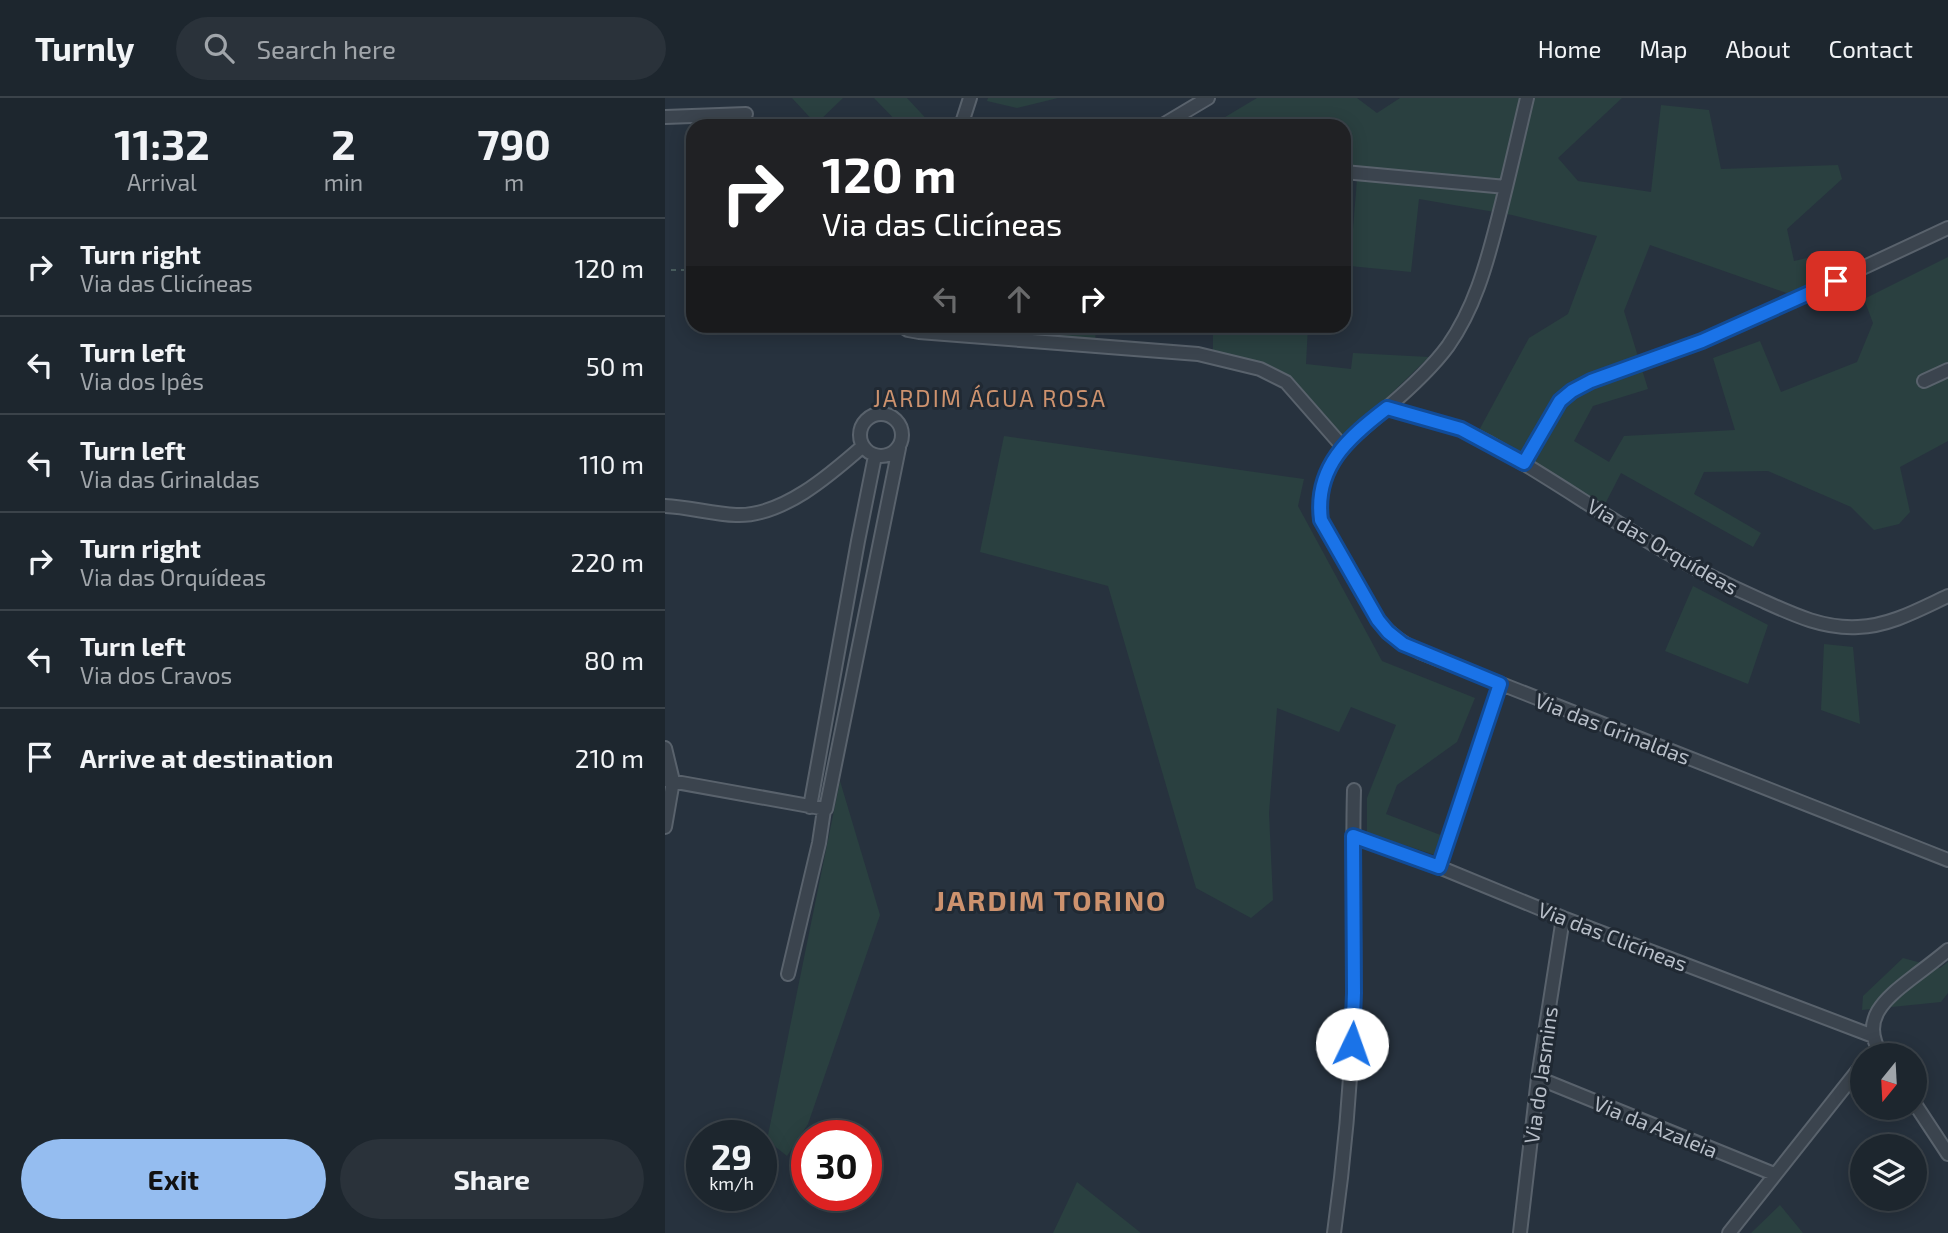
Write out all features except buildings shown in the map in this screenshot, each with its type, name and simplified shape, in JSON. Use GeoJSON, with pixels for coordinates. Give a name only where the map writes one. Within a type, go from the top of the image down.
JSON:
{"type":"FeatureCollection","features":[{"type":"Feature","properties":{"kind":"street"},"geometry":{"type":"LineString","coordinates":[[963,119],[970,98]]}},
{"type":"Feature","properties":{"kind":"street"},"geometry":{"type":"LineString","coordinates":[[1173,119],[1208,98]]}},
{"type":"Feature","properties":{"kind":"street","name":"Via das Grinaldas"},"geometry":{"type":"LineString","coordinates":[[1527,98],[1481,280],[1461,325],[1429,368],[1343,447],[1327,471],[1321,489],[1321,520],[1378,620],[1403,644],[1948,860]]}},
{"type":"Feature","properties":{"kind":"street"},"geometry":{"type":"LineString","coordinates":[[665,117],[746,114]]}},
{"type":"Feature","properties":{"kind":"street"},"geometry":{"type":"LineString","coordinates":[[1351,173],[1506,187]]}},
{"type":"Feature","properties":{"kind":"street"},"geometry":{"type":"LineString","coordinates":[[1524,463],[1560,401],[1572,391],[1591,381],[1702,341],[1948,228]]}},
{"type":"Feature","properties":{"kind":"street"},"geometry":{"type":"LineString","coordinates":[[932,333],[1198,354],[1260,369],[1286,382],[1343,447]]}},
{"type":"Feature","properties":{"kind":"street"},"geometry":{"type":"LineString","coordinates":[[1924,381],[1948,370]]}},
{"type":"Feature","properties":{"kind":"street","name":"Via das Orquídeas"},"geometry":{"type":"LineString","coordinates":[[1387,408],[1461,429],[1524,463],[1667,553],[1734,588],[1797,616],[1827,626],[1858,627],[1882,624],[1948,596]]}},
{"type":"Feature","properties":{"kind":"street"},"geometry":{"type":"LineString","coordinates":[[788,974],[827,806],[903,434],[897,421],[885,415],[878,414],[866,421],[860,433],[863,446],[875,456],[890,455],[899,448]]}},
{"type":"Feature","properties":{"kind":"street"},"geometry":{"type":"LineString","coordinates":[[665,506],[735,515],[766,511],[802,493],[831,474],[863,446]]}},
{"type":"Feature","properties":{"kind":"street"},"geometry":{"type":"LineString","coordinates":[[810,807],[875,456]]}},
{"type":"Feature","properties":{"kind":"street"},"geometry":{"type":"LineString","coordinates":[[1439,867],[1500,684]]}},
{"type":"Feature","properties":{"kind":"street"},"geometry":{"type":"LineString","coordinates":[[665,748],[669,781],[665,827]]}},
{"type":"Feature","properties":{"kind":"street"},"geometry":{"type":"LineString","coordinates":[[669,781],[824,810]]}},
{"type":"Feature","properties":{"kind":"street"},"geometry":{"type":"LineString","coordinates":[[1334,1233],[1349,1095],[1353,1006],[1355,790]]}},
{"type":"Feature","properties":{"kind":"street","name":"Via das Clicíneas"},"geometry":{"type":"LineString","coordinates":[[1353,836],[1439,867],[1863,1043]]}},
{"type":"Feature","properties":{"kind":"street","name":"Via do Jasmins"},"geometry":{"type":"LineString","coordinates":[[1520,1233],[1538,1078],[1563,918]]}},
{"type":"Feature","properties":{"kind":"street"},"geometry":{"type":"LineString","coordinates":[[1875,1043],[1873,1026],[1877,1012],[1888,997],[1948,950]]}},
{"type":"Feature","properties":{"kind":"street","name":"Via da Azaleia"},"geometry":{"type":"LineString","coordinates":[[1538,1078],[1774,1174]]}},
{"type":"Feature","properties":{"kind":"street"},"geometry":{"type":"LineString","coordinates":[[1729,1233],[1850,1080]]}},
{"type":"Feature","properties":{"kind":"street"},"geometry":{"type":"LineString","coordinates":[[1926,1120],[1948,1153]]}},
{"type":"Feature","properties":{"kind":"path"},"geometry":{"type":"LineString","coordinates":[[671,270],[686,270]]}},
{"type":"Feature","properties":{"kind":"green space"},"geometry":{"type":"Polygon","coordinates":[[[792,98],[843,98],[821,119],[811,119],[792,98]]]}},
{"type":"Feature","properties":{"kind":"green space"},"geometry":{"type":"Polygon","coordinates":[[[874,98],[907,98],[926,119],[894,119],[874,98]]]}},
{"type":"Feature","properties":{"kind":"green space"},"geometry":{"type":"Polygon","coordinates":[[[988,98],[1058,98],[1017,108],[987,101],[988,98]]]}},
{"type":"Feature","properties":{"kind":"green space"},"geometry":{"type":"Polygon","coordinates":[[[1257,98],[1357,98],[1377,113],[1400,98],[1622,98],[1558,158],[1578,181],[1651,192],[1661,105],[1709,110],[1721,169],[1838,165],[1842,179],[1787,229],[1794,261],[1829,253],[1830,273],[1801,298],[1650,245],[1624,311],[1648,389],[1593,406],[1574,441],[1609,462],[1624,436],[1735,430],[1713,358],[1760,341],[1781,392],[1857,362],[1873,323],[1864,299],[1948,257],[1948,441],[1900,467],[1910,512],[1899,524],[1874,530],[1851,507],[1768,471],[1704,472],[1694,494],[1761,533],[1753,547],[1621,473],[1604,506],[1477,434],[1529,338],[1568,314],[1597,236],[1512,215],[1419,199],[1411,272],[1351,266],[1358,167],[1351,166],[1351,119],[1222,119],[1257,98]]]}},
{"type":"Feature","properties":{"kind":"green space"},"geometry":{"type":"Polygon","coordinates":[[[986,333],[1096,333],[1095,343],[986,333]]]}},
{"type":"Feature","properties":{"kind":"green space"},"geometry":{"type":"Polygon","coordinates":[[[1213,333],[1308,333],[1306,364],[1351,369],[1353,353],[1429,357],[1344,439],[1290,377],[1213,352],[1213,333]]]}},
{"type":"Feature","properties":{"kind":"green space"},"geometry":{"type":"Polygon","coordinates":[[[1004,436],[1304,479],[1298,506],[1382,661],[1475,698],[1457,742],[1397,785],[1386,814],[1443,836],[1435,855],[1367,833],[1367,798],[1396,725],[1351,707],[1339,732],[1277,708],[1269,813],[1273,900],[1251,918],[1196,888],[1108,586],[980,552],[1004,436]]]}},
{"type":"Feature","properties":{"kind":"green space"},"geometry":{"type":"Polygon","coordinates":[[[1693,586],[1768,625],[1748,684],[1665,651],[1693,586]]]}},
{"type":"Feature","properties":{"kind":"green space"},"geometry":{"type":"Polygon","coordinates":[[[1824,644],[1853,647],[1860,724],[1821,710],[1824,644]]]}},
{"type":"Feature","properties":{"kind":"green space"},"geometry":{"type":"Polygon","coordinates":[[[840,781],[880,915],[809,1120],[791,1120],[791,1150],[787,1156],[777,1148],[777,1120],[771,1120],[840,781]]]}},
{"type":"Feature","properties":{"kind":"green space"},"geometry":{"type":"Polygon","coordinates":[[[1903,958],[1940,968],[1948,962],[1948,993],[1941,1002],[1862,1010],[1863,996],[1903,958]]]}},
{"type":"Feature","properties":{"kind":"green space"},"geometry":{"type":"Polygon","coordinates":[[[1077,1182],[1141,1233],[1053,1233],[1077,1182]]]}},
{"type":"Feature","properties":{"kind":"green space"},"geometry":{"type":"Polygon","coordinates":[[[1780,1205],[1803,1233],[1751,1233],[1780,1205]]]}},
{"type":"Feature","properties":{"kind":"district","name":"JARDIM ÁGUA ROSA"},"geometry":{"type":"Point","coordinates":[990,398]}},
{"type":"Feature","properties":{"kind":"district","name":"JARDIM TORINO"},"geometry":{"type":"Point","coordinates":[1051,900]}},
{"type":"Feature","properties":{"kind":"route"},"geometry":{"type":"LineString","coordinates":[[1352,1044],[1353,836],[1439,867],[1500,684],[1403,644],[1378,620],[1321,520],[1319,505],[1327,471],[1343,447],[1387,408],[1461,429],[1524,463],[1560,401],[1572,391],[1591,381],[1702,341],[1836,281]]}}]}
